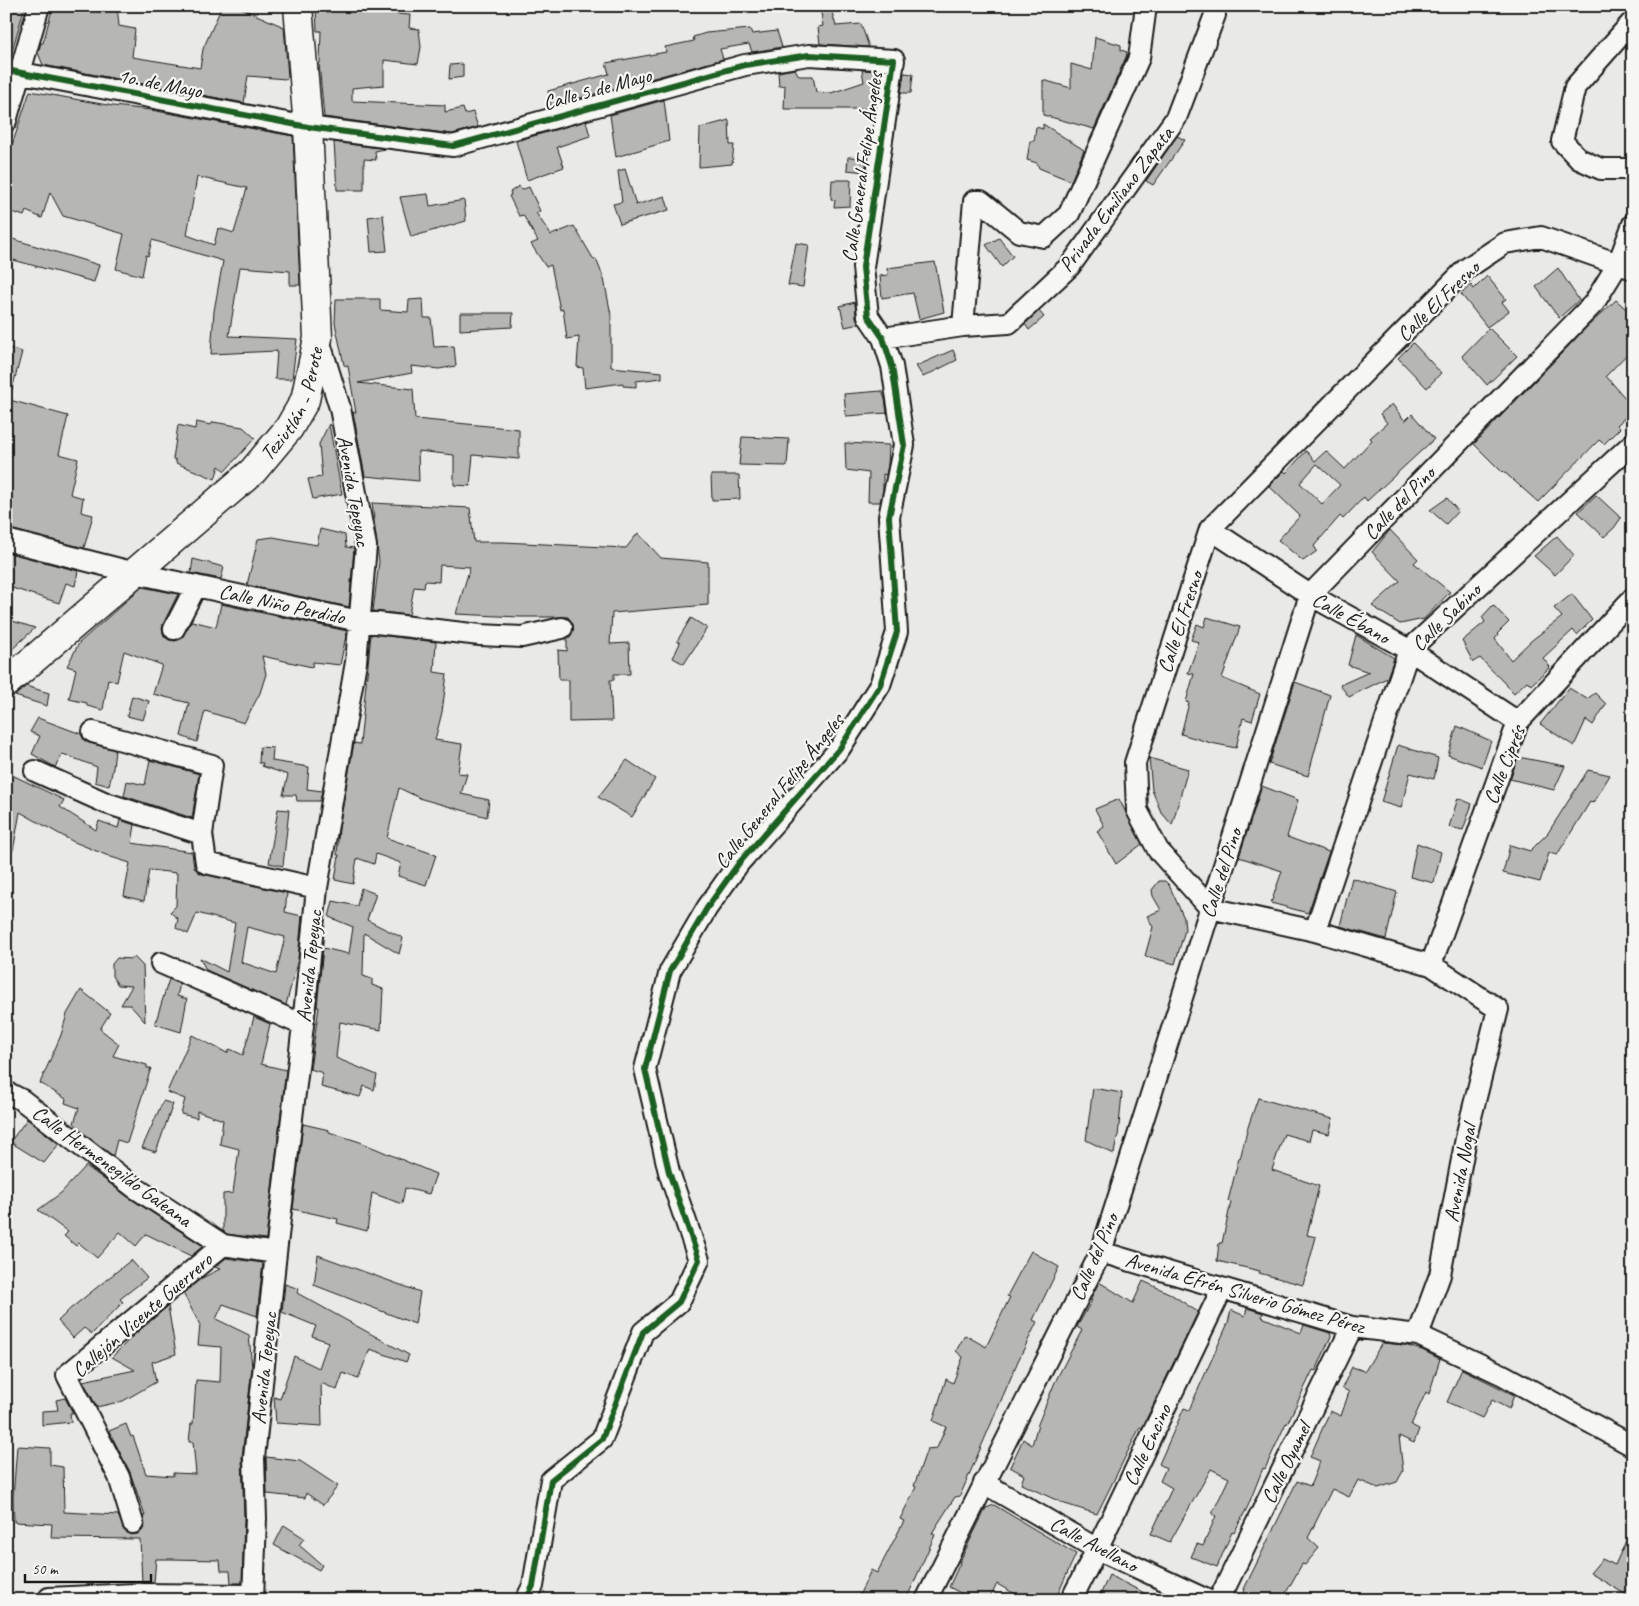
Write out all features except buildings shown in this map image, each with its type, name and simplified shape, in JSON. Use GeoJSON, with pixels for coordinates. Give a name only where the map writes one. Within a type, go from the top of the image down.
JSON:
{"type":"FeatureCollection","features":[{"type":"Feature","properties":{"kind":"main road","name":"Teziutlán - Perote"},"geometry":{"type":"LineString","coordinates":[[6,683],[253,471],[288,428],[305,400],[318,338],[308,127],[298,6]]}},
{"type":"Feature","properties":{"kind":"street"},"geometry":{"type":"LineString","coordinates":[[6,121],[13,72],[39,6]]}},
{"type":"Feature","properties":{"kind":"street"},"geometry":{"type":"LineString","coordinates":[[963,326],[974,201],[981,201],[1019,232],[1044,237],[1069,214],[1139,58],[1146,6]]}},
{"type":"Feature","properties":{"kind":"street","name":"Privada Emiliano Zapata"},"geometry":{"type":"LineString","coordinates":[[882,338],[963,326],[1009,323],[1070,266],[1176,118],[1215,15]]}},
{"type":"Feature","properties":{"kind":"street"},"geometry":{"type":"LineString","coordinates":[[1633,21],[1575,87],[1562,141],[1579,159],[1594,166],[1633,169]]}},
{"type":"Feature","properties":{"kind":"street","name":"Calle 5 de Mayo"},"geometry":{"type":"LineString","coordinates":[[308,127],[453,146],[746,66],[809,55],[894,60]]}},
{"type":"Feature","properties":{"kind":"street","name":"Calle General Felipe Ángeles"},"geometry":{"type":"LineString","coordinates":[[526,1600],[533,1586],[551,1480],[602,1439],[644,1332],[679,1302],[699,1260],[669,1172],[645,1069],[670,971],[707,908],[739,863],[840,748],[880,685],[897,632],[889,517],[904,445],[892,366],[882,338],[868,316],[863,267],[894,60]]}},
{"type":"Feature","properties":{"kind":"street","name":"1o. de Mayo"},"geometry":{"type":"LineString","coordinates":[[13,72],[308,127]]}},
{"type":"Feature","properties":{"kind":"street","name":"Calle del Pino"},"geometry":{"type":"LineString","coordinates":[[926,1600],[1100,1252],[1310,594],[1594,303],[1625,266],[1633,224]]}},
{"type":"Feature","properties":{"kind":"street","name":"Calle El Fresno"},"geometry":{"type":"LineString","coordinates":[[1210,908],[1158,850],[1136,810],[1135,763],[1210,529],[1466,269],[1505,243],[1541,237],[1625,266]]}},
{"type":"Feature","properties":{"kind":"street","name":"Avenida Tepeyac"},"geometry":{"type":"LineString","coordinates":[[253,1598],[256,1518],[254,1458],[276,1253],[317,888],[356,662],[366,546],[340,408],[318,338]]}},
{"type":"Feature","properties":{"kind":"street","name":"Calle Sabino"},"geometry":{"type":"LineString","coordinates":[[1315,931],[1409,650],[1633,443]]}},
{"type":"Feature","properties":{"kind":"street","name":"Calle Ébano"},"geometry":{"type":"LineString","coordinates":[[1210,529],[1310,594],[1409,650],[1518,722]]}},
{"type":"Feature","properties":{"kind":"street","name":"Calle Niño Perdido"},"geometry":{"type":"LineString","coordinates":[[6,540],[135,573],[359,621],[522,638],[562,628]]}},
{"type":"Feature","properties":{"kind":"street"},"geometry":{"type":"LineString","coordinates":[[174,629],[196,586]]}},
{"type":"Feature","properties":{"kind":"street","name":"Calle Ciprés"},"geometry":{"type":"LineString","coordinates":[[1431,965],[1518,722],[1633,598]]}},
{"type":"Feature","properties":{"kind":"street"},"geometry":{"type":"LineString","coordinates":[[92,732],[212,766],[202,834],[206,863],[317,888]]}},
{"type":"Feature","properties":{"kind":"street"},"geometry":{"type":"LineString","coordinates":[[35,771],[106,804],[202,834]]}},
{"type":"Feature","properties":{"kind":"street"},"geometry":{"type":"LineString","coordinates":[[1210,908],[1315,931],[1431,965]]}},
{"type":"Feature","properties":{"kind":"street"},"geometry":{"type":"LineString","coordinates":[[161,963],[303,1025]]}},
{"type":"Feature","properties":{"kind":"street","name":"Avenida Nogal"},"geometry":{"type":"LineString","coordinates":[[1418,1336],[1440,1275],[1467,1133],[1498,1009],[1431,965]]}},
{"type":"Feature","properties":{"kind":"street","name":"Calle Hermenegildo Galeana"},"geometry":{"type":"LineString","coordinates":[[6,1092],[22,1100],[134,1187],[223,1245],[276,1253]]}},
{"type":"Feature","properties":{"kind":"street","name":"Callejón Vicente Guerrero"},"geometry":{"type":"LineString","coordinates":[[133,1524],[119,1477],[67,1375],[223,1245]]}},
{"type":"Feature","properties":{"kind":"street","name":"Avenida Efrén Silverio Gómez Pérez"},"geometry":{"type":"LineString","coordinates":[[1100,1252],[1352,1327],[1418,1336],[1503,1375],[1633,1446]]}},
{"type":"Feature","properties":{"kind":"street","name":"Calle Encino"},"geometry":{"type":"LineString","coordinates":[[1072,1600],[1222,1289]]}},
{"type":"Feature","properties":{"kind":"street","name":"Calle Oyamel"},"geometry":{"type":"LineString","coordinates":[[1219,1600],[1352,1327]]}},
{"type":"Feature","properties":{"kind":"street","name":"Calle Avellano"},"geometry":{"type":"LineString","coordinates":[[984,1484],[1098,1549],[1207,1600]]}},
{"type":"Feature","properties":{"kind":"street"},"geometry":{"type":"LineString","coordinates":[[48,1598],[134,1594],[253,1598]]}},
{"type":"Feature","properties":{"kind":"cycle path"},"geometry":{"type":"LineString","coordinates":[[6,70],[308,127],[453,146],[745,65],[809,55],[894,60],[863,267],[868,316],[883,338],[892,366],[904,445],[889,517],[897,632],[880,685],[840,748],[739,863],[707,908],[670,971],[645,1069],[669,1172],[699,1260],[679,1302],[643,1332],[602,1439],[551,1480],[533,1586],[526,1600]]}}]}
